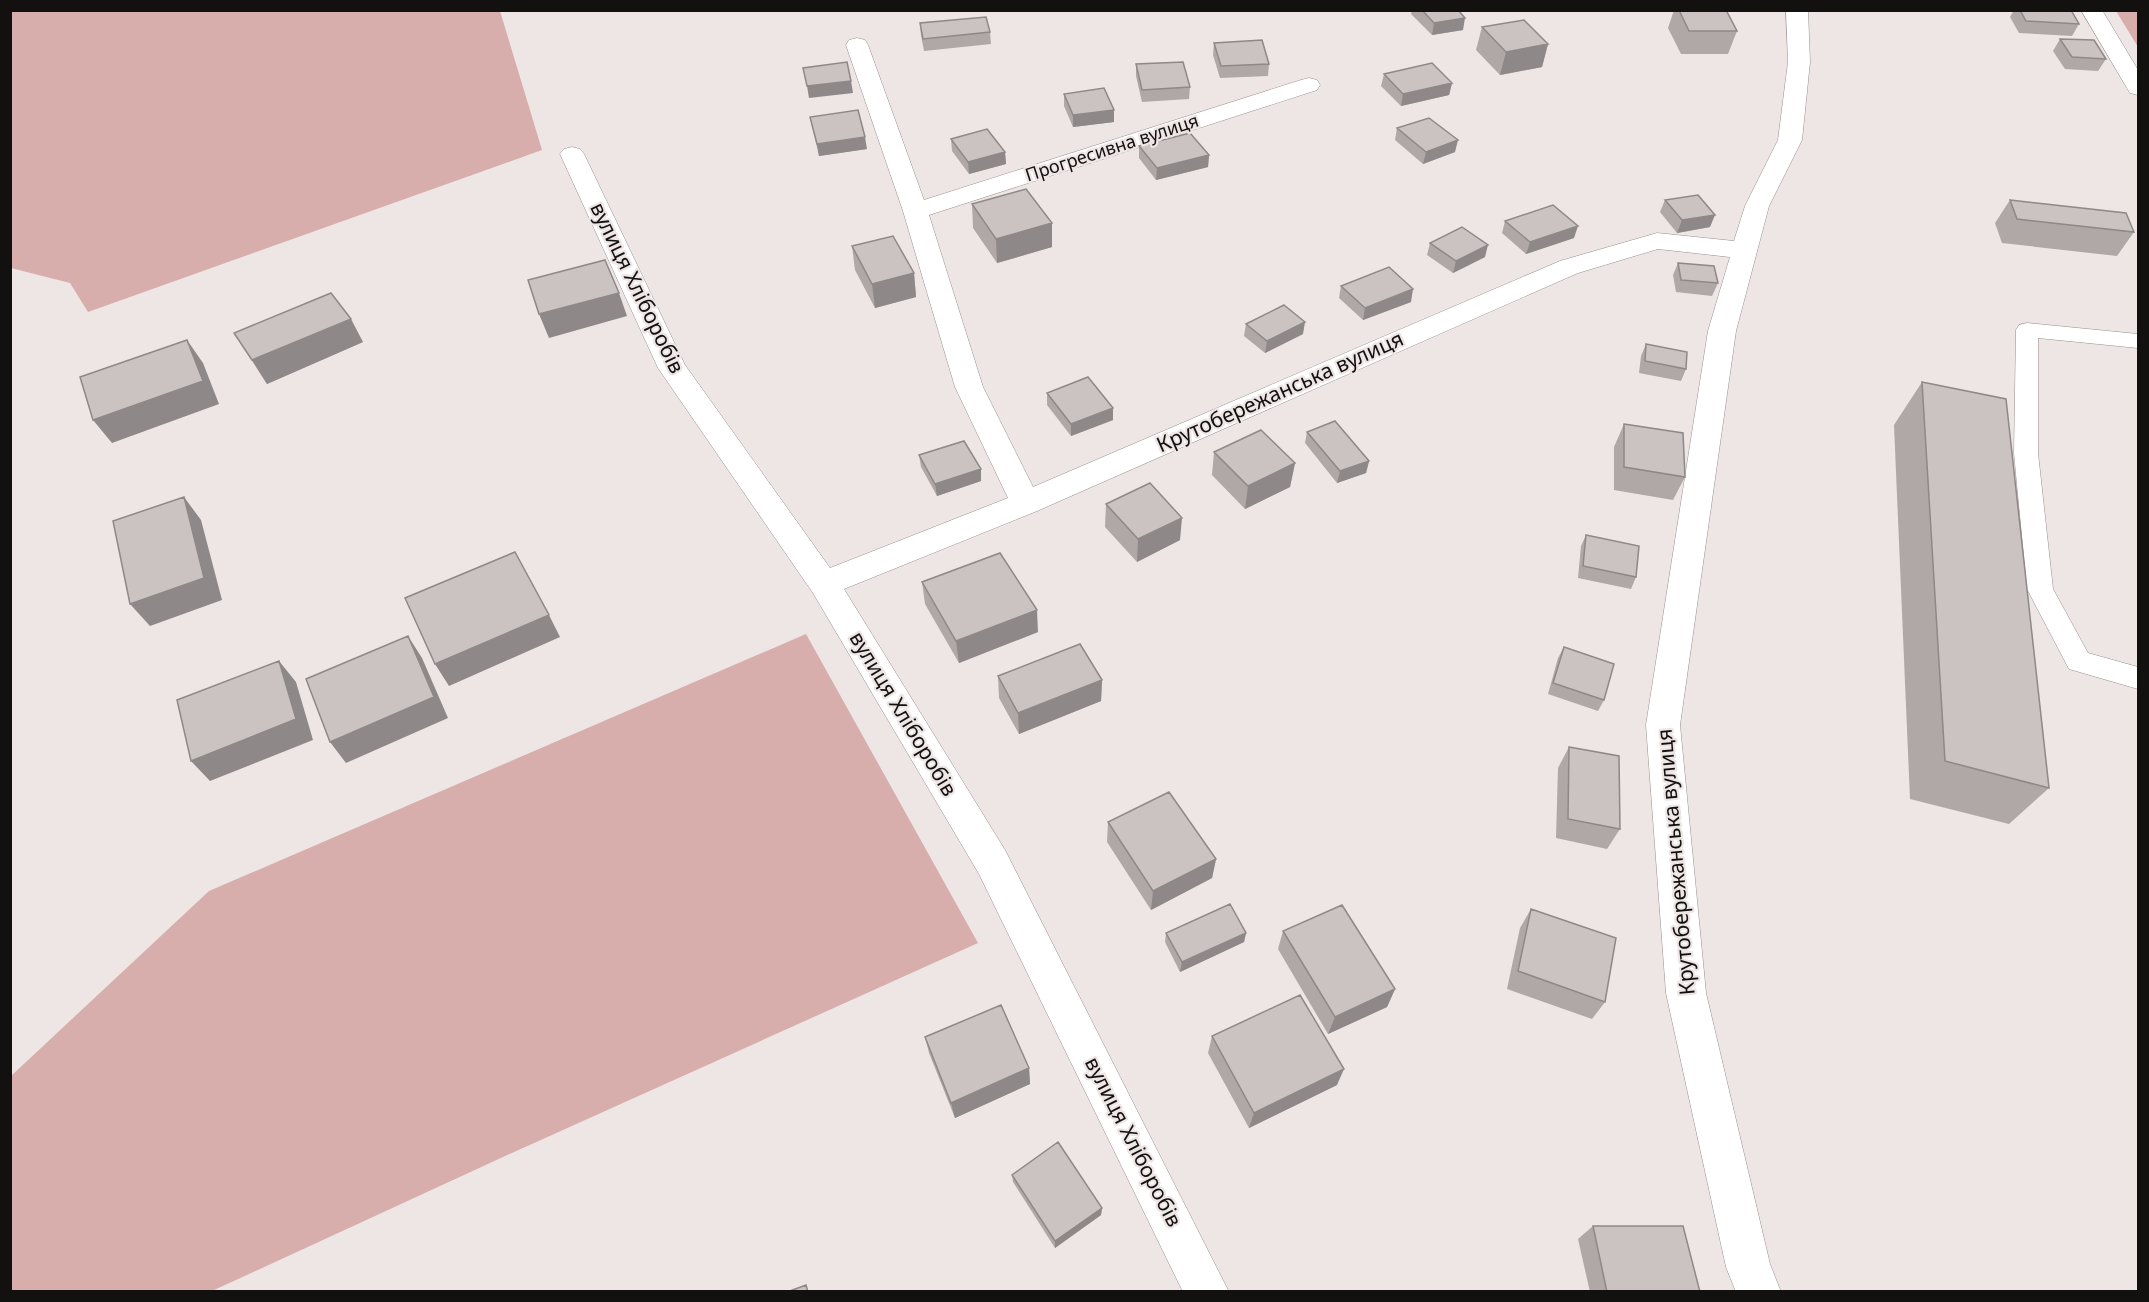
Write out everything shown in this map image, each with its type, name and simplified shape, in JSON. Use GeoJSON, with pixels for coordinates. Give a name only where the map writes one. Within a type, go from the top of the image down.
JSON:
{"type":"FeatureCollection","features":[{"type":"Feature","properties":{"kind":"street","name":"Крутобережанська вулиця"},"geometry":{"type":"LineString","coordinates":[[1759,1292],[1748,1268],[1686,993],[1663,725],[1722,331],[1757,206],[1790,140],[1799,62],[1797,10]]}},
{"type":"Feature","properties":{"kind":"street"},"geometry":{"type":"LineString","coordinates":[[2091,10],[2139,88]]}},
{"type":"Feature","properties":{"kind":"street"},"geometry":{"type":"LineString","coordinates":[[857,45],[915,211],[969,387],[1026,503]]}},
{"type":"Feature","properties":{"kind":"street","name":"Прогресивна вулиця"},"geometry":{"type":"LineString","coordinates":[[915,211],[1310,85]]}},
{"type":"Feature","properties":{"kind":"street","name":"вулиця Хліборобів"},"geometry":{"type":"LineString","coordinates":[[572,154],[672,368],[824,584],[992,862],[1207,1292]]}},
{"type":"Feature","properties":{"kind":"street","name":"Крутобережанська вулиця"},"geometry":{"type":"LineString","coordinates":[[824,584],[1026,503],[1569,267],[1657,241],[1743,250]]}},
{"type":"Feature","properties":{"kind":"lane"},"geometry":{"type":"LineString","coordinates":[[2139,341],[2026,330],[2026,453],[2040,589],[2079,661],[2139,678]]}},
{"type":"Feature","properties":{"kind":"shaded area"},"geometry":{"type":"Polygon","coordinates":[[[500,11],[542,150],[88,312],[70,283],[11,268],[10,12],[500,11]]]}},
{"type":"Feature","properties":{"kind":"shaded area"},"geometry":{"type":"Polygon","coordinates":[[[2116,11],[2138,11],[2138,47],[2116,11]]]}},
{"type":"Feature","properties":{"kind":"shaded area"},"geometry":{"type":"Polygon","coordinates":[[[806,634],[978,943],[212,1291],[11,1291],[11,1076],[209,891],[806,634]]]}},
{"type":"Feature","properties":{"kind":"building"},"geometry":{"type":"Polygon","coordinates":[[[1422,10],[1458,10],[1465,18],[1434,23],[1422,10]]]}},
{"type":"Feature","properties":{"kind":"building"},"geometry":{"type":"Polygon","coordinates":[[[1679,10],[1726,10],[1737,31],[1689,31],[1679,10]]]}},
{"type":"Feature","properties":{"kind":"building"},"geometry":{"type":"Polygon","coordinates":[[[2020,10],[2071,10],[2079,24],[2026,21],[2020,10]]]}},
{"type":"Feature","properties":{"kind":"building"},"geometry":{"type":"Polygon","coordinates":[[[986,17],[990,32],[923,39],[920,23],[986,17]]]}},
{"type":"Feature","properties":{"kind":"building"},"geometry":{"type":"Polygon","coordinates":[[[1524,20],[1548,44],[1506,52],[1482,27],[1524,20]]]}},
{"type":"Feature","properties":{"kind":"building"},"geometry":{"type":"Polygon","coordinates":[[[2060,39],[2094,40],[2106,59],[2072,57],[2060,39]]]}},
{"type":"Feature","properties":{"kind":"building"},"geometry":{"type":"Polygon","coordinates":[[[1262,40],[1269,64],[1221,66],[1214,43],[1262,40]]]}},
{"type":"Feature","properties":{"kind":"building"},"geometry":{"type":"Polygon","coordinates":[[[847,62],[851,81],[807,86],[803,68],[847,62]]]}},
{"type":"Feature","properties":{"kind":"building"},"geometry":{"type":"Polygon","coordinates":[[[1183,62],[1190,87],[1142,90],[1136,64],[1183,62]]]}},
{"type":"Feature","properties":{"kind":"building"},"geometry":{"type":"Polygon","coordinates":[[[1432,63],[1452,83],[1403,94],[1384,74],[1432,63]]]}},
{"type":"Feature","properties":{"kind":"building"},"geometry":{"type":"Polygon","coordinates":[[[1104,88],[1114,110],[1073,115],[1064,94],[1104,88]]]}},
{"type":"Feature","properties":{"kind":"building"},"geometry":{"type":"Polygon","coordinates":[[[858,110],[865,137],[817,144],[810,117],[858,110]]]}},
{"type":"Feature","properties":{"kind":"building"},"geometry":{"type":"Polygon","coordinates":[[[1429,118],[1458,140],[1426,152],[1397,128],[1429,118]]]}},
{"type":"Feature","properties":{"kind":"building"},"geometry":{"type":"Polygon","coordinates":[[[987,129],[1005,152],[968,162],[951,139],[987,129]]]}},
{"type":"Feature","properties":{"kind":"building"},"geometry":{"type":"Polygon","coordinates":[[[1190,133],[1209,155],[1157,168],[1139,146],[1190,133]]]}},
{"type":"Feature","properties":{"kind":"building"},"geometry":{"type":"Polygon","coordinates":[[[1026,189],[1052,223],[996,239],[972,204],[1026,189]]]}},
{"type":"Feature","properties":{"kind":"building"},"geometry":{"type":"Polygon","coordinates":[[[1698,195],[1715,215],[1682,220],[1665,200],[1698,195]]]}},
{"type":"Feature","properties":{"kind":"building"},"geometry":{"type":"Polygon","coordinates":[[[2010,200],[2126,213],[2134,232],[2017,219],[2010,200]]]}},
{"type":"Feature","properties":{"kind":"building"},"geometry":{"type":"Polygon","coordinates":[[[1553,205],[1578,226],[1530,242],[1505,221],[1553,205]]]}},
{"type":"Feature","properties":{"kind":"building"},"geometry":{"type":"Polygon","coordinates":[[[1462,227],[1488,245],[1456,261],[1430,243],[1462,227]]]}},
{"type":"Feature","properties":{"kind":"building"},"geometry":{"type":"Polygon","coordinates":[[[893,236],[914,273],[872,284],[852,246],[893,236]]]}},
{"type":"Feature","properties":{"kind":"building"},"geometry":{"type":"Polygon","coordinates":[[[605,260],[619,293],[539,314],[528,280],[605,260]]]}},
{"type":"Feature","properties":{"kind":"building"},"geometry":{"type":"Polygon","coordinates":[[[1678,263],[1714,266],[1718,283],[1681,280],[1678,263]]]}},
{"type":"Feature","properties":{"kind":"building"},"geometry":{"type":"Polygon","coordinates":[[[1389,267],[1413,289],[1365,308],[1341,286],[1389,267]]]}},
{"type":"Feature","properties":{"kind":"building"},"geometry":{"type":"Polygon","coordinates":[[[331,293],[351,319],[252,360],[234,333],[331,293]]]}},
{"type":"Feature","properties":{"kind":"building"},"geometry":{"type":"Polygon","coordinates":[[[1284,305],[1305,322],[1267,341],[1246,324],[1284,305]]]}},
{"type":"Feature","properties":{"kind":"building"},"geometry":{"type":"Polygon","coordinates":[[[187,340],[203,381],[93,420],[80,377],[187,340]]]}},
{"type":"Feature","properties":{"kind":"building"},"geometry":{"type":"Polygon","coordinates":[[[1646,344],[1687,352],[1686,369],[1645,361],[1646,344]]]}},
{"type":"Feature","properties":{"kind":"building"},"geometry":{"type":"Polygon","coordinates":[[[1088,377],[1113,408],[1071,424],[1047,393],[1088,377]]]}},
{"type":"Feature","properties":{"kind":"building"},"geometry":{"type":"Polygon","coordinates":[[[1922,382],[2006,399],[2049,788],[1945,761],[1922,382]]]}},
{"type":"Feature","properties":{"kind":"building"},"geometry":{"type":"Polygon","coordinates":[[[1335,421],[1369,461],[1340,471],[1307,432],[1335,421]]]}},
{"type":"Feature","properties":{"kind":"building"},"geometry":{"type":"Polygon","coordinates":[[[1624,424],[1683,433],[1685,477],[1624,467],[1624,424]]]}},
{"type":"Feature","properties":{"kind":"building"},"geometry":{"type":"Polygon","coordinates":[[[1261,430],[1295,463],[1248,486],[1214,452],[1261,430]]]}},
{"type":"Feature","properties":{"kind":"building"},"geometry":{"type":"Polygon","coordinates":[[[964,441],[981,469],[935,484],[919,455],[964,441]]]}},
{"type":"Feature","properties":{"kind":"building"},"geometry":{"type":"Polygon","coordinates":[[[1150,483],[1182,518],[1138,539],[1106,504],[1150,483]]]}},
{"type":"Feature","properties":{"kind":"building"},"geometry":{"type":"Polygon","coordinates":[[[184,497],[204,578],[130,604],[113,521],[184,497]]]}},
{"type":"Feature","properties":{"kind":"building"},"geometry":{"type":"Polygon","coordinates":[[[1586,535],[1639,546],[1636,577],[1583,566],[1586,535]]]}},
{"type":"Feature","properties":{"kind":"building"},"geometry":{"type":"Polygon","coordinates":[[[515,552],[549,615],[435,664],[405,598],[515,552]]]}},
{"type":"Feature","properties":{"kind":"building"},"geometry":{"type":"Polygon","coordinates":[[[1000,553],[1037,610],[956,641],[922,582],[1000,553]]]}},
{"type":"Feature","properties":{"kind":"building"},"geometry":{"type":"Polygon","coordinates":[[[408,636],[434,697],[330,742],[306,679],[408,636]]]}},
{"type":"Feature","properties":{"kind":"building"},"geometry":{"type":"Polygon","coordinates":[[[1080,644],[1102,680],[1018,713],[998,676],[1080,644]]]}},
{"type":"Feature","properties":{"kind":"building"},"geometry":{"type":"Polygon","coordinates":[[[1564,647],[1614,664],[1604,700],[1553,683],[1564,647]]]}},
{"type":"Feature","properties":{"kind":"building"},"geometry":{"type":"Polygon","coordinates":[[[279,661],[296,719],[191,761],[177,700],[279,661]]]}},
{"type":"Feature","properties":{"kind":"building"},"geometry":{"type":"Polygon","coordinates":[[[1569,747],[1619,756],[1620,829],[1568,819],[1569,747]]]}},
{"type":"Feature","properties":{"kind":"building"},"geometry":{"type":"Polygon","coordinates":[[[1169,792],[1216,859],[1153,891],[1108,822],[1169,792]]]}},
{"type":"Feature","properties":{"kind":"building"},"geometry":{"type":"Polygon","coordinates":[[[1230,904],[1246,933],[1182,962],[1166,933],[1230,904]]]}},
{"type":"Feature","properties":{"kind":"building"},"geometry":{"type":"Polygon","coordinates":[[[1342,905],[1395,989],[1335,1017],[1283,931],[1342,905]]]}},
{"type":"Feature","properties":{"kind":"building"},"geometry":{"type":"Polygon","coordinates":[[[1531,909],[1616,938],[1605,1002],[1518,971],[1531,909]]]}},
{"type":"Feature","properties":{"kind":"building"},"geometry":{"type":"Polygon","coordinates":[[[1300,995],[1344,1069],[1254,1113],[1212,1036],[1300,995]]]}},
{"type":"Feature","properties":{"kind":"building"},"geometry":{"type":"Polygon","coordinates":[[[1001,1005],[1029,1068],[951,1103],[925,1037],[1001,1005]]]}},
{"type":"Feature","properties":{"kind":"building"},"geometry":{"type":"Polygon","coordinates":[[[1058,1142],[1102,1208],[1055,1241],[1012,1175],[1058,1142]]]}},
{"type":"Feature","properties":{"kind":"building"},"geometry":{"type":"Polygon","coordinates":[[[1593,1226],[1683,1226],[1700,1292],[1607,1292],[1593,1226]]]}},
{"type":"Feature","properties":{"kind":"building"},"geometry":{"type":"Polygon","coordinates":[[[806,1285],[808,1292],[787,1292],[806,1285]]]}}]}
